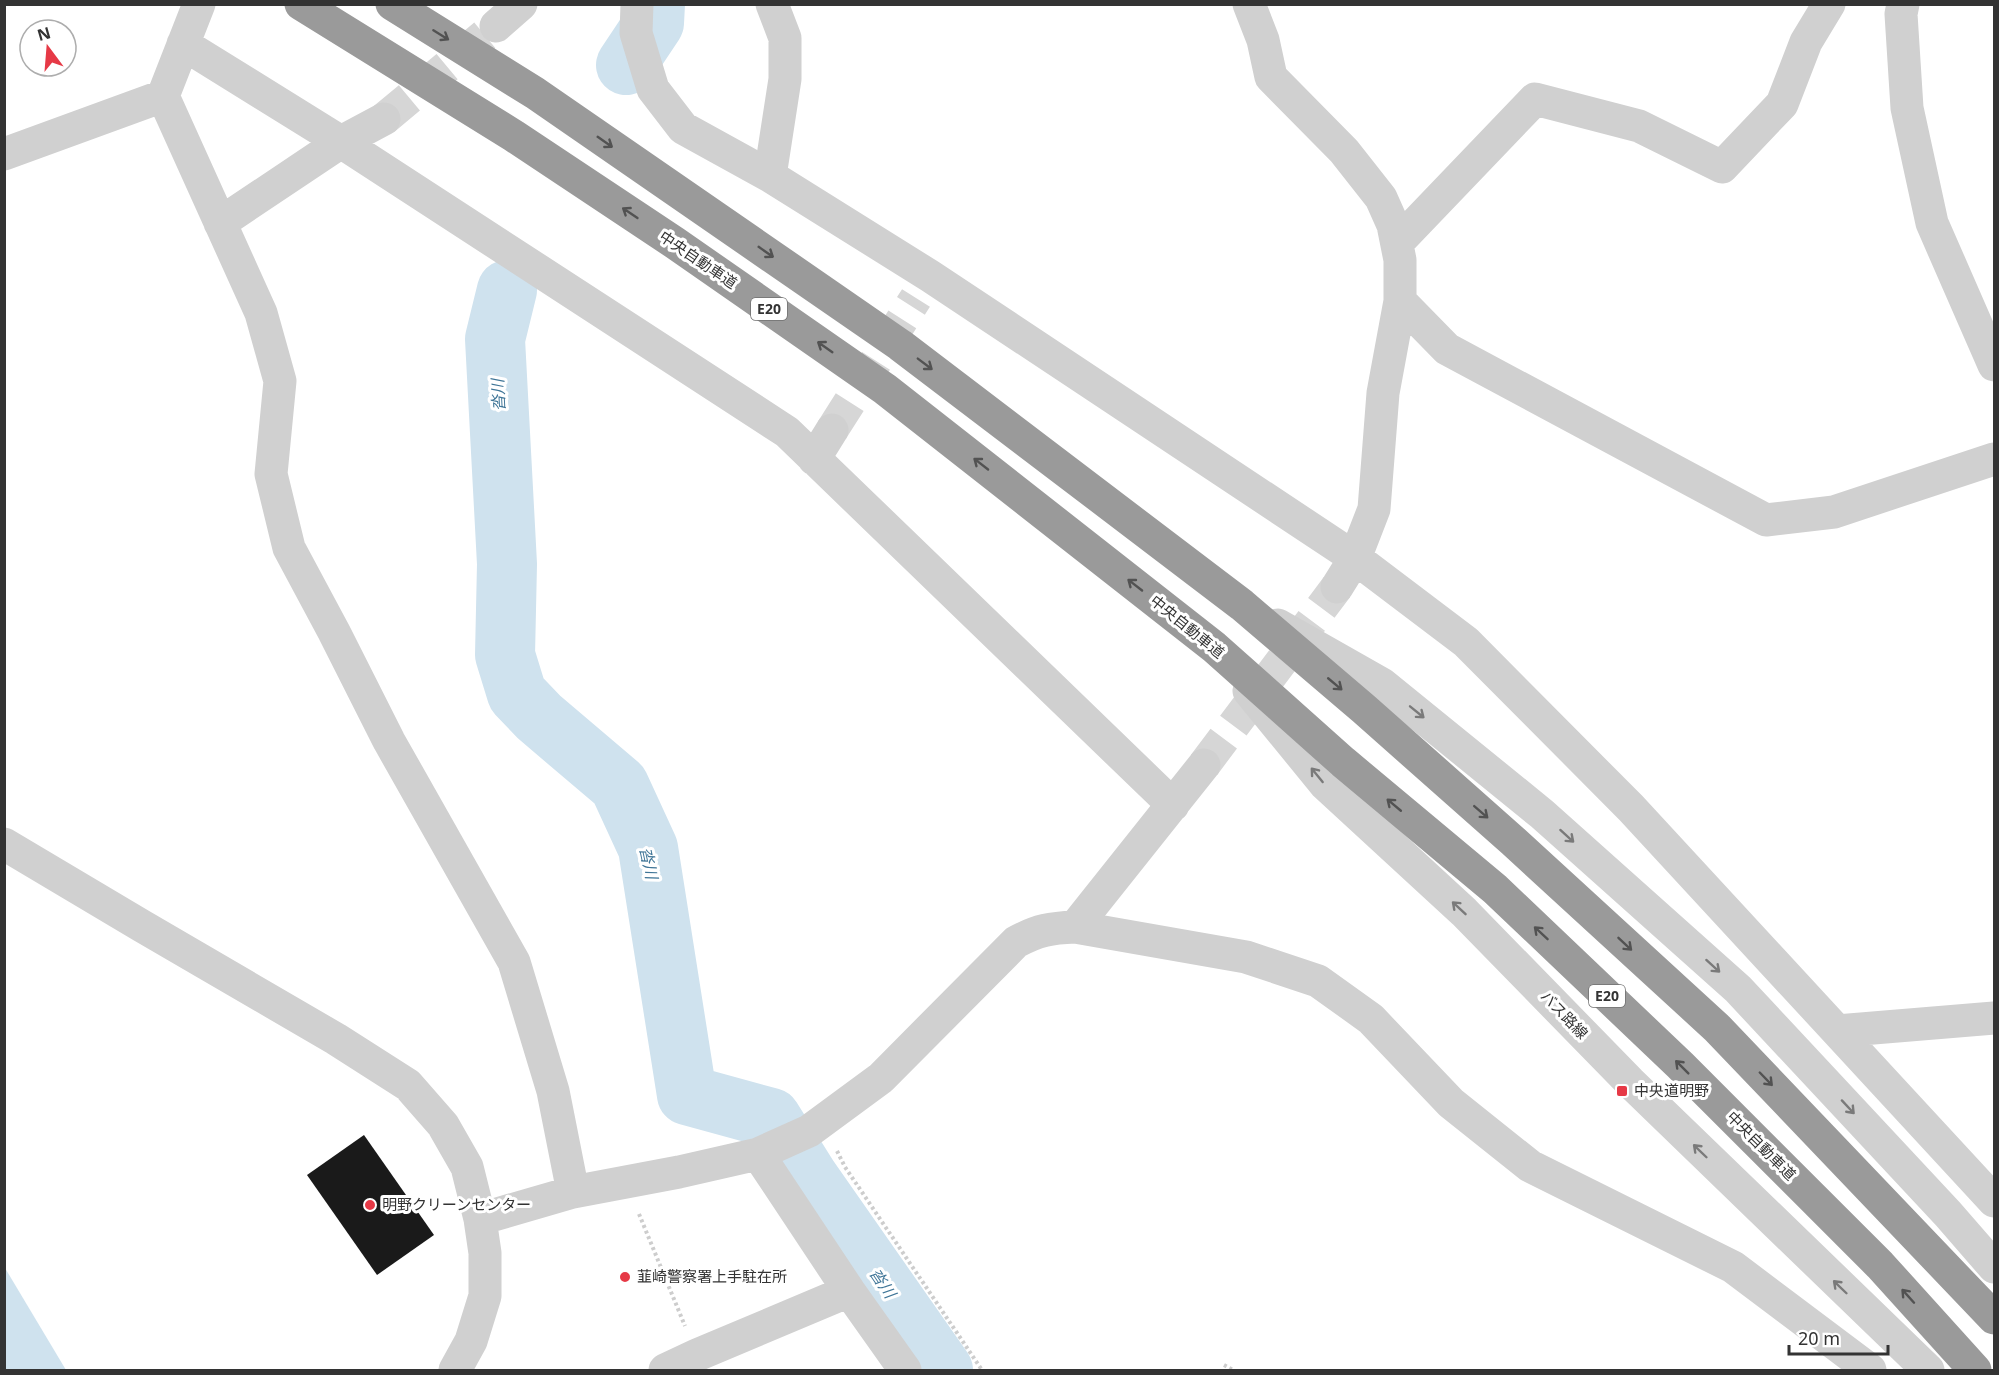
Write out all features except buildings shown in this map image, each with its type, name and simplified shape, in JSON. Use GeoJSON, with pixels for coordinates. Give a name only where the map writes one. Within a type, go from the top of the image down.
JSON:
{"type":"FeatureCollection","features":[{"type":"Feature","properties":{"kind":"highway","name":"中央自動車道"},"geometry":{"type":"LineString","coordinates":[[301,4],[514,136],[675,243],[885,389],[1214,647],[1343,762],[1495,889],[1672,1057],[1880,1265],[1975,1371]]}},
{"type":"Feature","properties":{"kind":"highway"},"geometry":{"type":"LineString","coordinates":[[392,4],[535,93],[900,345],[1242,605],[1513,841],[1718,1028],[1995,1318]]}},
{"type":"Feature","properties":{"kind":"street"},"geometry":{"type":"LineString","coordinates":[[199,4],[163,96],[261,312],[280,381],[271,474],[290,549],[388,741],[514,962],[553,1091],[573,1192]]}},
{"type":"Feature","properties":{"kind":"street"},"geometry":{"type":"LineString","coordinates":[[496,26],[520,4]]}},
{"type":"Feature","properties":{"kind":"street"},"geometry":{"type":"LineString","coordinates":[[637,4],[636,33],[653,89],[683,128],[770,176],[923,287],[1355,558],[1466,642],[1631,808],[1995,1201]]}},
{"type":"Feature","properties":{"kind":"street"},"geometry":{"type":"LineString","coordinates":[[770,176],[785,79],[785,38],[772,4]]}},
{"type":"Feature","properties":{"kind":"street"},"geometry":{"type":"LineString","coordinates":[[1249,4],[1263,40],[1271,77],[1344,151],[1381,198],[1393,225],[1400,260],[1400,301],[1383,393],[1374,509],[1355,558],[1337,587]]}},
{"type":"Feature","properties":{"kind":"street"},"geometry":{"type":"LineString","coordinates":[[1397,243],[1535,99],[1640,126],[1722,167],[1782,104],[1806,42],[1829,4]]}},
{"type":"Feature","properties":{"kind":"street"},"geometry":{"type":"LineString","coordinates":[[1903,4],[1901,14],[1907,108],[1932,223],[1995,365]]}},
{"type":"Feature","properties":{"kind":"street"},"geometry":{"type":"LineString","coordinates":[[183,44],[340,142],[787,432],[1173,805]]}},
{"type":"Feature","properties":{"kind":"street"},"geometry":{"type":"LineString","coordinates":[[4,153],[163,96]]}},
{"type":"Feature","properties":{"kind":"street"},"geometry":{"type":"LineString","coordinates":[[220,223],[340,142],[384,119]]}},
{"type":"Feature","properties":{"kind":"street"},"geometry":{"type":"LineString","coordinates":[[1400,301],[1447,349],[1766,520],[1834,512],[1995,459]]}},
{"type":"Feature","properties":{"kind":"street"},"geometry":{"type":"LineString","coordinates":[[814,459],[832,430]]}},
{"type":"Feature","properties":{"kind":"street"},"geometry":{"type":"LineString","coordinates":[[1242,605],[1382,684],[1542,813],[1738,989],[1995,1267]]}},
{"type":"Feature","properties":{"kind":"street","name":"バス路線"},"geometry":{"type":"LineString","coordinates":[[1214,647],[1325,784],[1464,912],[1630,1082],[1928,1371]]}},
{"type":"Feature","properties":{"kind":"street"},"geometry":{"type":"LineString","coordinates":[[1075,927],[1204,765]]}},
{"type":"Feature","properties":{"kind":"street"},"geometry":{"type":"LineString","coordinates":[[4,844],[336,1039],[408,1085],[443,1125],[467,1167],[480,1219],[485,1253],[485,1296],[471,1341],[454,1371]]}},
{"type":"Feature","properties":{"kind":"street"},"geometry":{"type":"LineString","coordinates":[[480,1219],[573,1192],[679,1172],[764,1151],[816,1126],[881,1078],[1016,942],[1033,933],[1050,928],[1075,927],[1246,957],[1318,981],[1371,1019],[1451,1103],[1530,1166],[1733,1267],[1870,1371]]}},
{"type":"Feature","properties":{"kind":"street"},"geometry":{"type":"LineString","coordinates":[[1837,1031],[1995,1018]]}},
{"type":"Feature","properties":{"kind":"street"},"geometry":{"type":"LineString","coordinates":[[764,1151],[849,1291],[905,1371]]}},
{"type":"Feature","properties":{"kind":"street"},"geometry":{"type":"LineString","coordinates":[[665,1371],[697,1355],[849,1291]]}},
{"type":"Feature","properties":{"kind":"path"},"geometry":{"type":"LineString","coordinates":[[816,1126],[982,1371]]}},
{"type":"Feature","properties":{"kind":"path"},"geometry":{"type":"LineString","coordinates":[[626,1181],[697,1355]]}},
{"type":"Feature","properties":{"kind":"path"},"geometry":{"type":"LineString","coordinates":[[1224,1365],[1233,1371]]}},
{"type":"Feature","properties":{"kind":"water"},"geometry":{"type":"Polygon","coordinates":[[[5,1268],[66,1370],[5,1370],[5,1268]]]}},
{"type":"Feature","properties":{"kind":"waterway","name":"沓川"},"geometry":{"type":"LineString","coordinates":[[626,65],[654,23],[655,4]]}},
{"type":"Feature","properties":{"kind":"waterway","name":"沓川"},"geometry":{"type":"LineString","coordinates":[[507,290],[495,339],[507,564],[505,655],[517,694],[539,717],[619,785],[648,848],[687,1095],[771,1118],[808,1177],[943,1370]]}},
{"type":"Feature","properties":{"kind":"tunnel"},"geometry":{"type":"LineString","coordinates":[[384,119],[496,26]]}},
{"type":"Feature","properties":{"kind":"tunnel"},"geometry":{"type":"LineString","coordinates":[[832,430],[916,298]]}},
{"type":"Feature","properties":{"kind":"tunnel"},"geometry":{"type":"LineString","coordinates":[[1204,765],[1337,587]]}},
{"type":"Feature","properties":{"kind":"place","name":"中央道明野"},"geometry":{"type":"Point","coordinates":[1622,1091]}},
{"type":"Feature","properties":{"kind":"place","name":"明野クリーンセンター"},"geometry":{"type":"Point","coordinates":[370,1205]}},
{"type":"Feature","properties":{"kind":"place","name":"韮崎警察署上手駐在所"},"geometry":{"type":"Point","coordinates":[625,1277]}}]}
